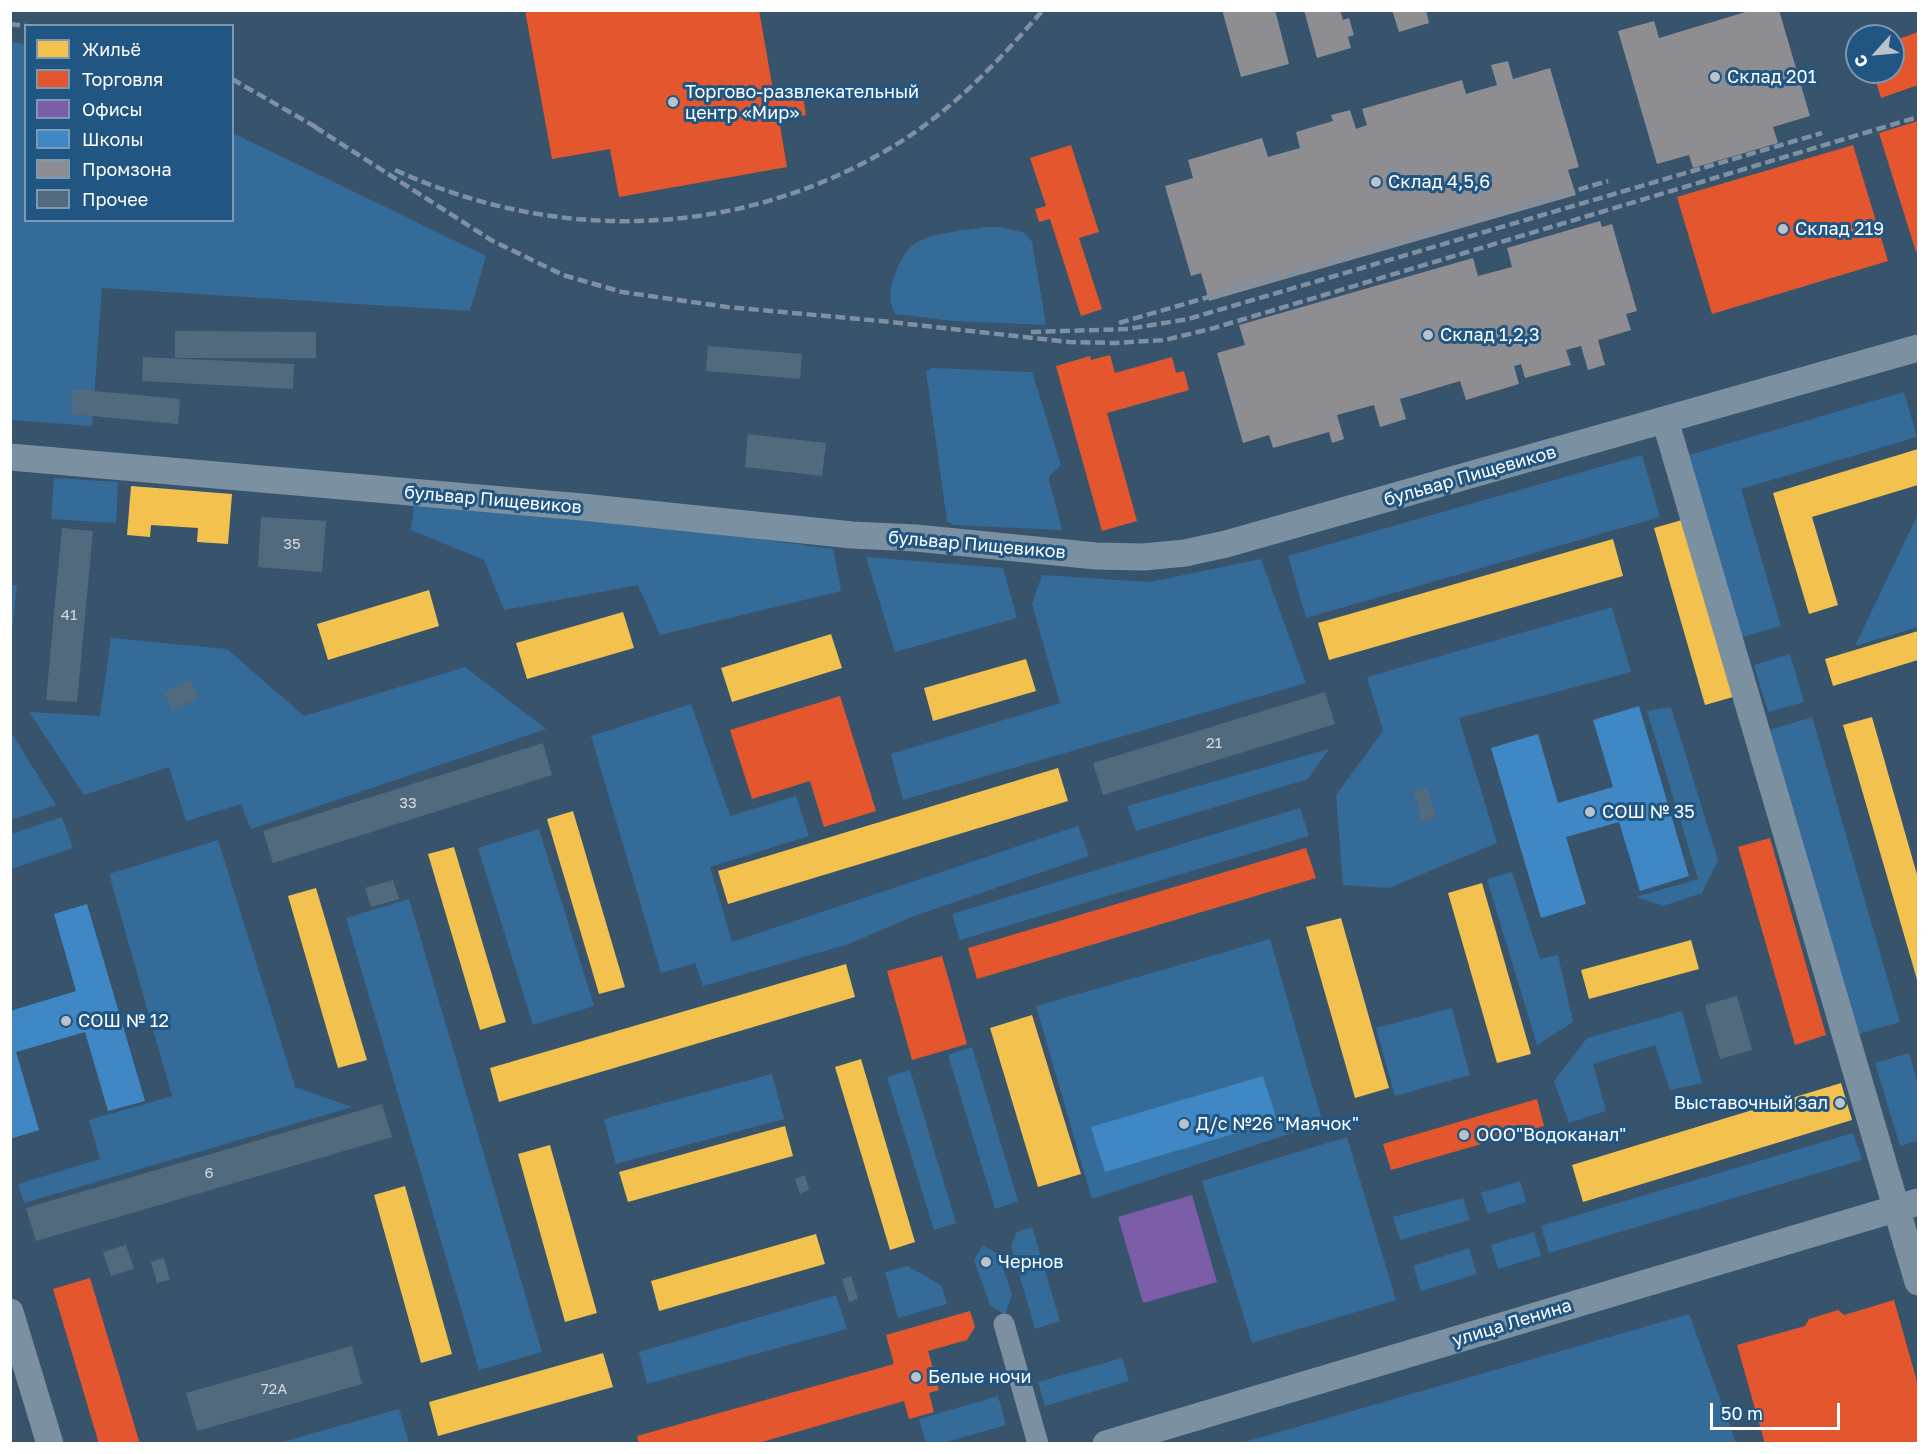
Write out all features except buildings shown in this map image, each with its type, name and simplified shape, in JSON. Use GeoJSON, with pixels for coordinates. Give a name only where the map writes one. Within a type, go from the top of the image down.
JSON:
{"type":"FeatureCollection","features":[{"type":"Feature","properties":{"kind":"main road","name":"бульвар Пищевиков"},"geometry":{"type":"LineString","coordinates":[[10,457],[582,507],[852,535],[916,538],[1096,556],[1144,557],[1185,553],[1226,544],[1918,348]]}},
{"type":"Feature","properties":{"kind":"main road"},"geometry":{"type":"LineString","coordinates":[[1665,420],[1908,1205],[1918,1282]]}},
{"type":"Feature","properties":{"kind":"main road","name":"улица Ленина"},"geometry":{"type":"LineString","coordinates":[[1106,1443],[1908,1205]]}},
{"type":"Feature","properties":{"kind":"main road"},"geometry":{"type":"LineString","coordinates":[[10,1312],[50,1443]]}},
{"type":"Feature","properties":{"kind":"street"},"geometry":{"type":"LineString","coordinates":[[1004,1324],[1038,1443]]}},
{"type":"Feature","properties":{"kind":"shaded area"},"geometry":{"type":"Polygon","coordinates":[[[10,42],[24,44],[24,222],[234,222],[234,133],[486,256],[470,311],[102,288],[92,426],[11,420],[10,42]]]}},
{"type":"Feature","properties":{"kind":"shaded area"},"geometry":{"type":"Polygon","coordinates":[[[1000,227],[1025,233],[1032,242],[1046,325],[954,321],[895,314],[890,296],[891,287],[899,264],[909,248],[920,241],[938,235],[1000,227]]]}},
{"type":"Feature","properties":{"kind":"shaded area"},"geometry":{"type":"Polygon","coordinates":[[[931,368],[1032,372],[1061,465],[1050,475],[1049,480],[1062,530],[953,525],[947,521],[926,371],[931,368]]]}},
{"type":"Feature","properties":{"kind":"shaded area"},"geometry":{"type":"Polygon","coordinates":[[[1904,392],[1917,437],[1741,489],[1781,626],[1742,637],[1689,455],[1904,392]]]}},
{"type":"Feature","properties":{"kind":"shaded area"},"geometry":{"type":"Polygon","coordinates":[[[1642,455],[1660,517],[1306,618],[1288,556],[1642,455]]]}},
{"type":"Feature","properties":{"kind":"shaded area"},"geometry":{"type":"Polygon","coordinates":[[[54,478],[118,482],[116,523],[51,519],[54,478]]]}},
{"type":"Feature","properties":{"kind":"shaded area"},"geometry":{"type":"Polygon","coordinates":[[[414,505],[664,526],[833,549],[841,591],[660,635],[638,585],[504,610],[484,560],[411,530],[414,505]]]}},
{"type":"Feature","properties":{"kind":"shaded area"},"geometry":{"type":"Polygon","coordinates":[[[1918,514],[1918,627],[1855,646],[1918,514]]]}},
{"type":"Feature","properties":{"kind":"shaded area"},"geometry":{"type":"Polygon","coordinates":[[[866,557],[1003,568],[1017,618],[895,652],[866,557]]]}},
{"type":"Feature","properties":{"kind":"shaded area"},"geometry":{"type":"Polygon","coordinates":[[[1261,559],[1306,683],[903,800],[891,754],[1060,703],[1032,604],[1042,575],[1150,582],[1261,559]]]}},
{"type":"Feature","properties":{"kind":"shaded area"},"geometry":{"type":"Polygon","coordinates":[[[11,585],[17,585],[10,641],[11,585]]]}},
{"type":"Feature","properties":{"kind":"shaded area"},"geometry":{"type":"Polygon","coordinates":[[[1612,607],[1631,672],[1459,718],[1497,843],[1389,888],[1343,885],[1336,795],[1383,731],[1367,677],[1612,607]]]}},
{"type":"Feature","properties":{"kind":"shaded area"},"geometry":{"type":"Polygon","coordinates":[[[111,638],[227,649],[304,716],[465,667],[546,729],[251,829],[241,804],[186,821],[169,767],[84,795],[29,712],[100,716],[111,638]]]}},
{"type":"Feature","properties":{"kind":"shaded area"},"geometry":{"type":"Polygon","coordinates":[[[1790,654],[1804,702],[1768,712],[1754,665],[1790,654]]]}},
{"type":"Feature","properties":{"kind":"shaded area"},"geometry":{"type":"Polygon","coordinates":[[[691,704],[730,816],[796,796],[809,836],[710,867],[732,942],[1078,826],[1089,856],[914,916],[849,944],[703,986],[695,963],[661,973],[591,736],[691,704]]]}},
{"type":"Feature","properties":{"kind":"shaded area"},"geometry":{"type":"Polygon","coordinates":[[[1671,707],[1718,860],[1702,893],[1663,906],[1636,897],[1698,879],[1647,711],[1671,707]]]}},
{"type":"Feature","properties":{"kind":"shaded area"},"geometry":{"type":"Polygon","coordinates":[[[1812,717],[1900,1022],[1855,1035],[1770,730],[1812,717]]]}},
{"type":"Feature","properties":{"kind":"shaded area"},"geometry":{"type":"Polygon","coordinates":[[[11,732],[56,805],[10,820],[11,732]]]}},
{"type":"Feature","properties":{"kind":"shaded area"},"geometry":{"type":"Polygon","coordinates":[[[1329,749],[1308,779],[1136,831],[1127,806],[1329,749]]]}},
{"type":"Feature","properties":{"kind":"shaded area"},"geometry":{"type":"Polygon","coordinates":[[[1300,808],[1309,836],[960,940],[952,914],[1300,808]]]}},
{"type":"Feature","properties":{"kind":"shaded area"},"geometry":{"type":"Polygon","coordinates":[[[62,817],[73,848],[11,869],[11,834],[62,817]]]}},
{"type":"Feature","properties":{"kind":"shaded area"},"geometry":{"type":"Polygon","coordinates":[[[539,829],[594,1006],[533,1025],[478,848],[539,829]]]}},
{"type":"Feature","properties":{"kind":"shaded area"},"geometry":{"type":"Polygon","coordinates":[[[218,840],[295,1087],[352,1107],[24,1203],[18,1184],[100,1159],[89,1120],[172,1096],[109,874],[218,840]]]}},
{"type":"Feature","properties":{"kind":"shaded area"},"geometry":{"type":"Polygon","coordinates":[[[1512,872],[1540,959],[1558,955],[1573,1022],[1537,1045],[1487,879],[1512,872]]]}},
{"type":"Feature","properties":{"kind":"shaded area"},"geometry":{"type":"Polygon","coordinates":[[[409,899],[542,1352],[479,1370],[346,918],[409,899]]]}},
{"type":"Feature","properties":{"kind":"shaded area"},"geometry":{"type":"Polygon","coordinates":[[[1270,939],[1323,1123],[1092,1199],[1036,1006],[1270,939]]]}},
{"type":"Feature","properties":{"kind":"shaded area"},"geometry":{"type":"Polygon","coordinates":[[[1452,1008],[1470,1075],[1395,1096],[1376,1028],[1452,1008]]]}},
{"type":"Feature","properties":{"kind":"shaded area"},"geometry":{"type":"Polygon","coordinates":[[[1682,1011],[1702,1083],[1670,1090],[1655,1045],[1593,1064],[1606,1111],[1569,1123],[1554,1081],[1587,1038],[1682,1011]]]}},
{"type":"Feature","properties":{"kind":"shaded area"},"geometry":{"type":"Polygon","coordinates":[[[972,1047],[1018,1201],[995,1209],[948,1055],[972,1047]]]}},
{"type":"Feature","properties":{"kind":"shaded area"},"geometry":{"type":"Polygon","coordinates":[[[1909,1053],[1918,1084],[1918,1141],[1900,1146],[1875,1063],[1909,1053]]]}},
{"type":"Feature","properties":{"kind":"shaded area"},"geometry":{"type":"Polygon","coordinates":[[[910,1070],[956,1223],[934,1230],[887,1077],[910,1070]]]}},
{"type":"Feature","properties":{"kind":"shaded area"},"geometry":{"type":"Polygon","coordinates":[[[772,1074],[784,1119],[616,1164],[604,1119],[772,1074]]]}},
{"type":"Feature","properties":{"kind":"shaded area"},"geometry":{"type":"Polygon","coordinates":[[[1853,1133],[1862,1160],[1549,1253],[1541,1226],[1853,1133]]]}},
{"type":"Feature","properties":{"kind":"shaded area"},"geometry":{"type":"Polygon","coordinates":[[[1347,1137],[1396,1300],[1252,1343],[1202,1181],[1347,1137]]]}},
{"type":"Feature","properties":{"kind":"shaded area"},"geometry":{"type":"Polygon","coordinates":[[[1520,1181],[1526,1202],[1488,1214],[1481,1193],[1520,1181]]]}},
{"type":"Feature","properties":{"kind":"shaded area"},"geometry":{"type":"Polygon","coordinates":[[[1463,1198],[1470,1220],[1400,1240],[1393,1217],[1463,1198]]]}},
{"type":"Feature","properties":{"kind":"shaded area"},"geometry":{"type":"Polygon","coordinates":[[[1032,1227],[1060,1321],[1035,1329],[1011,1246],[1017,1232],[1032,1227]]]}},
{"type":"Feature","properties":{"kind":"shaded area"},"geometry":{"type":"Polygon","coordinates":[[[1534,1232],[1541,1256],[1498,1269],[1491,1245],[1534,1232]]]}},
{"type":"Feature","properties":{"kind":"shaded area"},"geometry":{"type":"Polygon","coordinates":[[[983,1245],[998,1254],[1012,1294],[1005,1315],[990,1305],[974,1260],[983,1245]]]}},
{"type":"Feature","properties":{"kind":"shaded area"},"geometry":{"type":"Polygon","coordinates":[[[1469,1248],[1477,1274],[1421,1291],[1413,1266],[1469,1248]]]}},
{"type":"Feature","properties":{"kind":"shaded area"},"geometry":{"type":"Polygon","coordinates":[[[908,1266],[942,1286],[947,1304],[898,1318],[885,1272],[908,1266]]]}},
{"type":"Feature","properties":{"kind":"shaded area"},"geometry":{"type":"Polygon","coordinates":[[[836,1295],[847,1329],[647,1384],[639,1352],[836,1295]]]}},
{"type":"Feature","properties":{"kind":"shaded area"},"geometry":{"type":"Polygon","coordinates":[[[1689,1314],[1736,1443],[1241,1443],[1689,1314]]]}},
{"type":"Feature","properties":{"kind":"shaded area"},"geometry":{"type":"Polygon","coordinates":[[[1122,1358],[1129,1381],[1045,1406],[1038,1382],[1122,1358]]]}},
{"type":"Feature","properties":{"kind":"shaded area"},"geometry":{"type":"Polygon","coordinates":[[[998,1396],[1006,1425],[943,1443],[926,1443],[919,1419],[998,1396]]]}},
{"type":"Feature","properties":{"kind":"shaded area"},"geometry":{"type":"Polygon","coordinates":[[[399,1409],[409,1443],[279,1443],[399,1409]]]}},
{"type":"Feature","properties":{"kind":"railway"},"geometry":{"type":"LineString","coordinates":[[395,170],[457,194],[519,211],[583,219],[646,221],[710,214],[772,200],[833,177],[892,147],[914,133],[973,85],[1043,10]]}},
{"type":"Feature","properties":{"kind":"railway"},"geometry":{"type":"LineString","coordinates":[[10,24],[24,26]]}},
{"type":"Feature","properties":{"kind":"railway"},"geometry":{"type":"LineString","coordinates":[[234,80],[321,130]]}},
{"type":"Feature","properties":{"kind":"railway"},"geometry":{"type":"LineString","coordinates":[[315,127],[491,240],[563,275],[622,292],[727,307],[1069,342],[1114,343],[1165,340],[1214,328],[1918,117]]}},
{"type":"Feature","properties":{"kind":"railway"},"geometry":{"type":"LineString","coordinates":[[1031,332],[1128,329],[1188,319],[1822,133]]}},
{"type":"Feature","properties":{"kind":"railway"},"geometry":{"type":"LineString","coordinates":[[1119,323],[1608,181]]}},
{"type":"Feature","properties":{"kind":"place","name":"Склад 201"},"geometry":{"type":"Point","coordinates":[1715,77]}},
{"type":"Feature","properties":{"kind":"place","name":"Торгово-развлекательный центр «Мир»"},"geometry":{"type":"Point","coordinates":[673,102]}},
{"type":"Feature","properties":{"kind":"place","name":"Склад 4,5,6"},"geometry":{"type":"Point","coordinates":[1376,182]}},
{"type":"Feature","properties":{"kind":"place","name":"Склад 219"},"geometry":{"type":"Point","coordinates":[1783,229]}},
{"type":"Feature","properties":{"kind":"place","name":"Склад 1,2,3"},"geometry":{"type":"Point","coordinates":[1428,335]}},
{"type":"Feature","properties":{"kind":"place","name":"СОШ № 35"},"geometry":{"type":"Point","coordinates":[1590,812]}},
{"type":"Feature","properties":{"kind":"place","name":"СОШ № 12"},"geometry":{"type":"Point","coordinates":[66,1021]}},
{"type":"Feature","properties":{"kind":"place","name":"Выставочный зал"},"geometry":{"type":"Point","coordinates":[1840,1103]}},
{"type":"Feature","properties":{"kind":"place","name":"Д/с №26 \"Маячок\""},"geometry":{"type":"Point","coordinates":[1184,1124]}},
{"type":"Feature","properties":{"kind":"place","name":"ООО\"Водоканал\""},"geometry":{"type":"Point","coordinates":[1464,1135]}},
{"type":"Feature","properties":{"kind":"place","name":"Чернов"},"geometry":{"type":"Point","coordinates":[986,1262]}},
{"type":"Feature","properties":{"kind":"place","name":"Белые ночи"},"geometry":{"type":"Point","coordinates":[916,1377]}}]}
